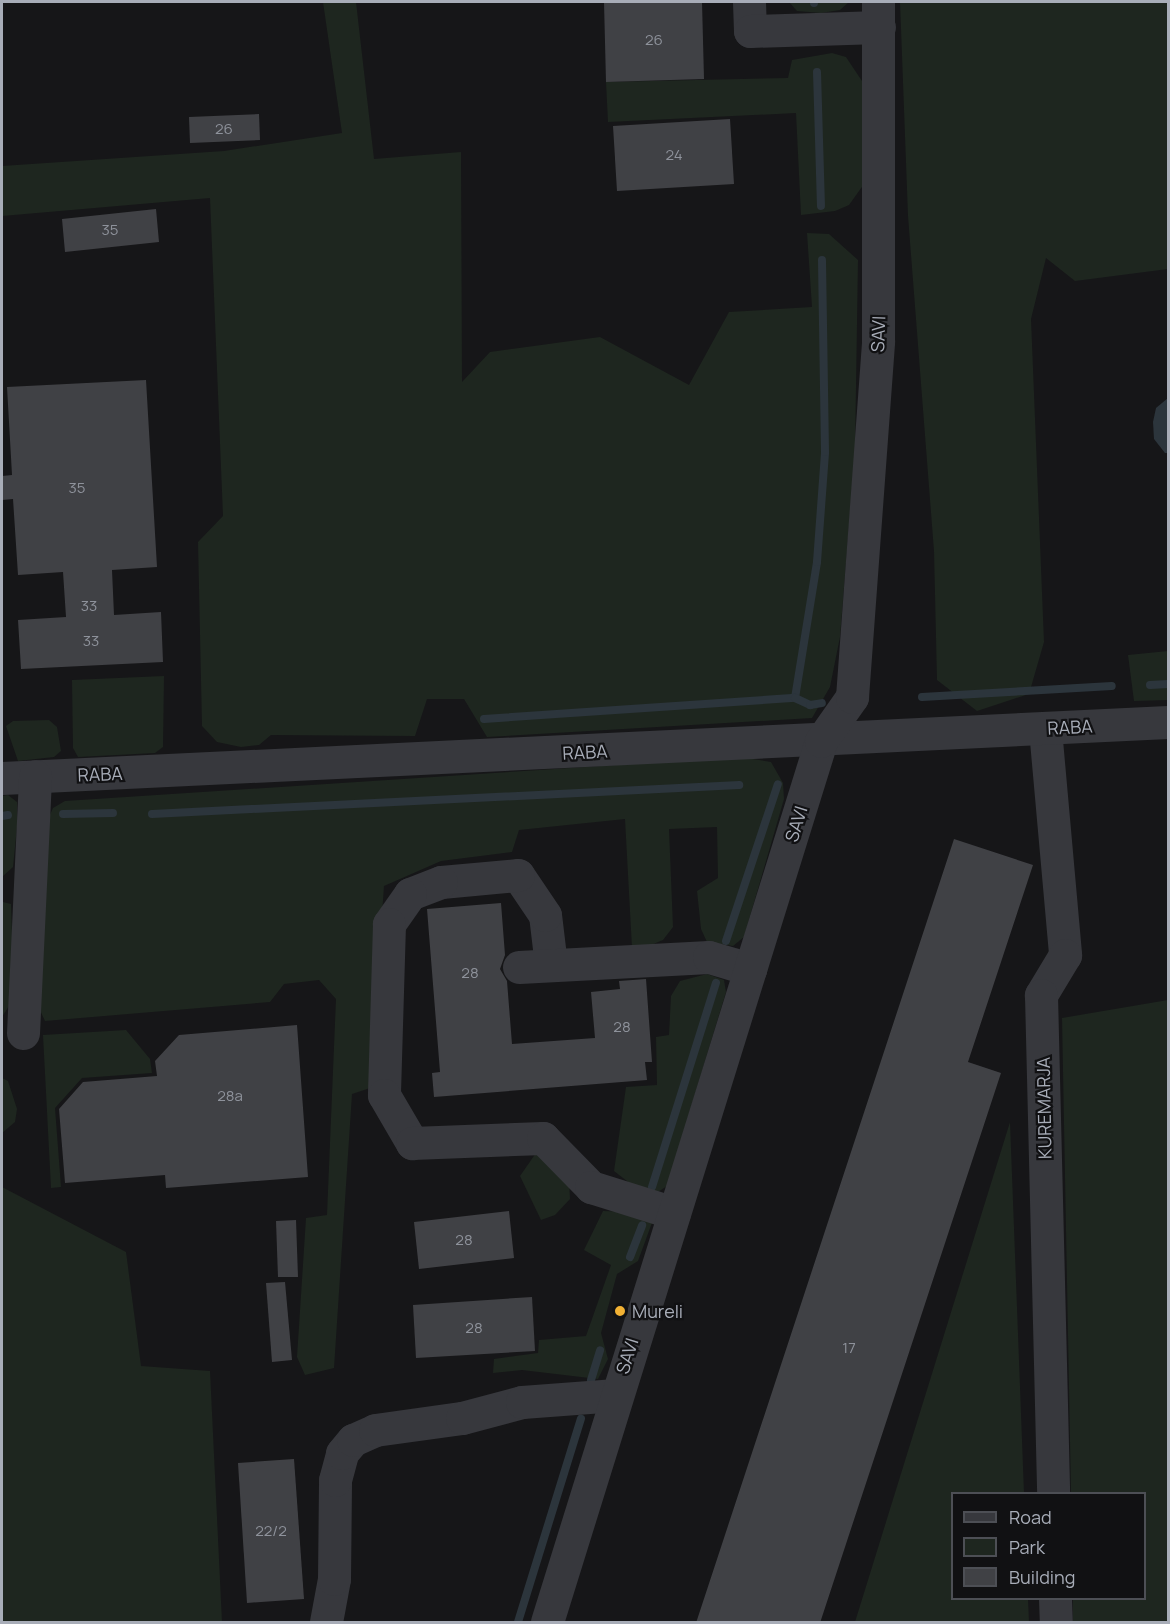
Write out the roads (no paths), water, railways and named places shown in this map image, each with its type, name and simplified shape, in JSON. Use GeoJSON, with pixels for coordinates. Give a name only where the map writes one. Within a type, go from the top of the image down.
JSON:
{"type":"FeatureCollection","features":[{"type":"Feature","properties":{"kind":"street"},"geometry":{"type":"LineString","coordinates":[[749,2],[750,31],[879,14]]}},
{"type":"Feature","properties":{"kind":"street","name":"SAVI"},"geometry":{"type":"LineString","coordinates":[[548,1623],[616,1395],[821,741],[852,697],[871,476],[880,229],[879,14]]}},
{"type":"Feature","properties":{"kind":"street","name":"RABA"},"geometry":{"type":"LineString","coordinates":[[2,778],[821,741],[1168,722]]}},
{"type":"Feature","properties":{"kind":"street","name":"KUREMARJA"},"geometry":{"type":"LineString","coordinates":[[1045,729],[1065,955],[1041,995],[1053,1492]]}},
{"type":"Feature","properties":{"kind":"street"},"geometry":{"type":"LineString","coordinates":[[23,1033],[16,885],[35,776]]}},
{"type":"Feature","properties":{"kind":"street"},"geometry":{"type":"LineString","coordinates":[[551,965],[545,915],[518,875],[441,882],[410,894],[389,924],[384,1095],[412,1143],[543,1138],[591,1186],[674,1213]]}},
{"type":"Feature","properties":{"kind":"street"},"geometry":{"type":"LineString","coordinates":[[519,967],[709,957],[750,969]]}},
{"type":"Feature","properties":{"kind":"street"},"geometry":{"type":"LineString","coordinates":[[326,1623],[334,1578],[335,1480],[342,1454],[353,1440],[375,1430],[462,1418],[522,1402],[616,1395]]}},
{"type":"Feature","properties":{"kind":"street"},"geometry":{"type":"LineString","coordinates":[[1055,1600],[1056,1623]]}},
{"type":"Feature","properties":{"kind":"waterway"},"geometry":{"type":"LineString","coordinates":[[817,72],[821,206]]}},
{"type":"Feature","properties":{"kind":"waterway"},"geometry":{"type":"LineString","coordinates":[[795,698],[817,562],[825,452],[822,260]]}},
{"type":"Feature","properties":{"kind":"waterway"},"geometry":{"type":"LineString","coordinates":[[1150,685],[1168,684]]}},
{"type":"Feature","properties":{"kind":"waterway"},"geometry":{"type":"LineString","coordinates":[[922,697],[1112,686]]}},
{"type":"Feature","properties":{"kind":"waterway"},"geometry":{"type":"LineString","coordinates":[[484,719],[795,698],[810,705],[822,703]]}},
{"type":"Feature","properties":{"kind":"waterway"},"geometry":{"type":"LineString","coordinates":[[726,941],[778,784]]}},
{"type":"Feature","properties":{"kind":"waterway"},"geometry":{"type":"LineString","coordinates":[[152,814],[739,785]]}},
{"type":"Feature","properties":{"kind":"waterway"},"geometry":{"type":"LineString","coordinates":[[63,814],[113,813]]}},
{"type":"Feature","properties":{"kind":"waterway"},"geometry":{"type":"LineString","coordinates":[[2,816],[8,815]]}},
{"type":"Feature","properties":{"kind":"waterway"},"geometry":{"type":"LineString","coordinates":[[652,1187],[716,983]]}},
{"type":"Feature","properties":{"kind":"waterway"},"geometry":{"type":"LineString","coordinates":[[630,1257],[642,1225]]}},
{"type":"Feature","properties":{"kind":"waterway"},"geometry":{"type":"LineString","coordinates":[[591,1380],[600,1350]]}},
{"type":"Feature","properties":{"kind":"waterway"},"geometry":{"type":"LineString","coordinates":[[518,1622],[581,1419]]}},
{"type":"Feature","properties":{"kind":"place","name":"Mureli"},"geometry":{"type":"Point","coordinates":[620,1311]}}]}
